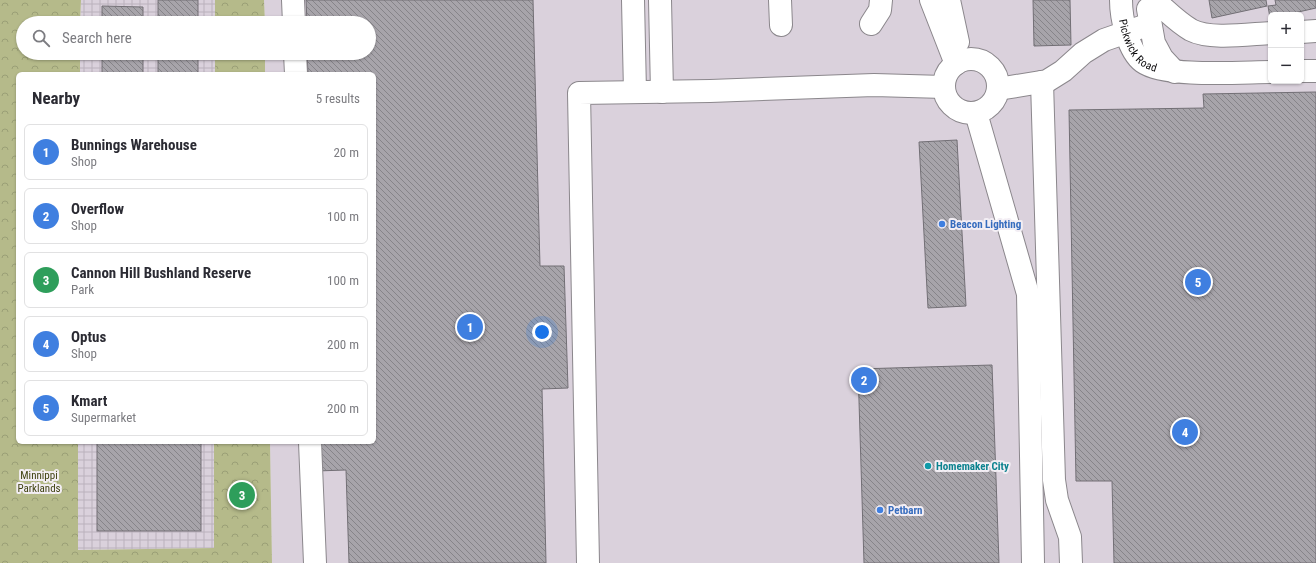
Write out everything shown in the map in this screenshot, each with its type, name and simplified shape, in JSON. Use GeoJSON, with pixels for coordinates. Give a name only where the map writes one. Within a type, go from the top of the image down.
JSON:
{"type":"FeatureCollection","features":[{"type":"Feature","properties":{"kind":"lane"},"geometry":{"type":"LineString","coordinates":[[293,0],[294,16]]}},
{"type":"Feature","properties":{"kind":"lane"},"geometry":{"type":"LineString","coordinates":[[633,0],[635,92]]}},
{"type":"Feature","properties":{"kind":"lane"},"geometry":{"type":"LineString","coordinates":[[660,0],[662,92]]}},
{"type":"Feature","properties":{"kind":"lane"},"geometry":{"type":"LineString","coordinates":[[780,0],[781,25]]}},
{"type":"Feature","properties":{"kind":"lane"},"geometry":{"type":"LineString","coordinates":[[872,24],[880,10],[881,0]]}},
{"type":"Feature","properties":{"kind":"lane"},"geometry":{"type":"LineString","coordinates":[[931,0],[959,62]]}},
{"type":"Feature","properties":{"kind":"lane"},"geometry":{"type":"LineString","coordinates":[[949,0],[959,62]]}},
{"type":"Feature","properties":{"kind":"lane","name":"Pickwick Road"},"geometry":{"type":"LineString","coordinates":[[1121,0],[1121,14],[1126,31],[1136,54],[1143,62],[1152,67],[1175,72],[1268,72]]}},
{"type":"Feature","properties":{"kind":"lane"},"geometry":{"type":"LineString","coordinates":[[1147,0],[1154,44],[1162,58],[1175,72]]}},
{"type":"Feature","properties":{"kind":"lane"},"geometry":{"type":"LineString","coordinates":[[1154,0],[1172,7],[1190,29],[1200,34],[1268,34]]}},
{"type":"Feature","properties":{"kind":"lane"},"geometry":{"type":"LineString","coordinates":[[998,89],[1047,81],[1063,71],[1083,53],[1104,40],[1126,31],[1150,24]]}},
{"type":"Feature","properties":{"kind":"lane"},"geometry":{"type":"LineString","coordinates":[[1304,32],[1316,32]]}},
{"type":"Feature","properties":{"kind":"lane"},"geometry":{"type":"LineString","coordinates":[[971,59],[980,61],[993,70],[997,78],[998,89],[992,104],[985,110],[976,113],[966,113],[952,106],[947,98],[944,87],[949,70],[959,62],[971,59]]}},
{"type":"Feature","properties":{"kind":"lane"},"geometry":{"type":"LineString","coordinates":[[295,60],[296,72]]}},
{"type":"Feature","properties":{"kind":"lane"},"geometry":{"type":"LineString","coordinates":[[1304,71],[1316,71]]}},
{"type":"Feature","properties":{"kind":"lane"},"geometry":{"type":"LineString","coordinates":[[1042,82],[1054,480],[1057,500],[1070,537],[1072,563]]}},
{"type":"Feature","properties":{"kind":"lane"},"geometry":{"type":"LineString","coordinates":[[588,563],[580,93],[874,86],[944,87]]}},
{"type":"Feature","properties":{"kind":"lane"},"geometry":{"type":"LineString","coordinates":[[976,113],[1028,294],[1033,563]]}},
{"type":"Feature","properties":{"kind":"lane"},"geometry":{"type":"LineString","coordinates":[[310,444],[315,563]]}},
{"type":"Feature","properties":{"kind":"shaded area"},"geometry":{"type":"Polygon","coordinates":[[[81,0],[215,0],[215,16],[80,16],[81,0]]]}},
{"type":"Feature","properties":{"kind":"shaded area"},"geometry":{"type":"Polygon","coordinates":[[[264,0],[1316,0],[1316,563],[272,563],[270,444],[376,444],[376,72],[265,72],[265,60],[376,60],[376,16],[265,16],[264,0]]]}},
{"type":"Feature","properties":{"kind":"shaded area"},"geometry":{"type":"Polygon","coordinates":[[[80,60],[215,60],[215,72],[80,72],[80,60]]]}},
{"type":"Feature","properties":{"kind":"shaded area"},"geometry":{"type":"Polygon","coordinates":[[[78,444],[214,444],[214,548],[77,550],[78,444]]]}},
{"type":"Feature","properties":{"kind":"green space","name":"Minnippi Parklands"},"geometry":{"type":"Polygon","coordinates":[[[0,0],[81,0],[80,16],[16,16],[16,60],[80,60],[80,72],[16,72],[16,444],[78,444],[78,550],[214,548],[214,444],[270,444],[272,563],[0,563],[0,0]]]}},
{"type":"Feature","properties":{"kind":"green space"},"geometry":{"type":"Polygon","coordinates":[[[215,0],[264,0],[265,16],[215,16],[215,0]]]}},
{"type":"Feature","properties":{"kind":"green space"},"geometry":{"type":"Polygon","coordinates":[[[215,60],[265,60],[265,72],[215,72],[215,60]]]}},
{"type":"Feature","properties":{"kind":"building"},"geometry":{"type":"Polygon","coordinates":[[[158,0],[198,0],[198,16],[158,16],[158,0]]]}},
{"type":"Feature","properties":{"kind":"building"},"geometry":{"type":"Polygon","coordinates":[[[306,0],[533,0],[540,266],[564,266],[568,388],[542,389],[546,563],[349,563],[346,470],[316,471],[316,444],[376,444],[376,72],[308,72],[307,60],[376,60],[376,16],[307,16],[306,0]]]}},
{"type":"Feature","properties":{"kind":"building"},"geometry":{"type":"Polygon","coordinates":[[[1033,0],[1070,0],[1071,45],[1034,46],[1033,0]]]}},
{"type":"Feature","properties":{"kind":"building"},"geometry":{"type":"Polygon","coordinates":[[[1209,0],[1266,0],[1267,6],[1212,18],[1209,0]]]}},
{"type":"Feature","properties":{"kind":"building"},"geometry":{"type":"Polygon","coordinates":[[[1275,0],[1316,0],[1316,8],[1298,12],[1269,12],[1268,6],[1276,5],[1275,0]]]}},
{"type":"Feature","properties":{"kind":"building"},"geometry":{"type":"Polygon","coordinates":[[[102,6],[143,7],[143,16],[102,16],[102,6]]]}},
{"type":"Feature","properties":{"kind":"building"},"geometry":{"type":"Polygon","coordinates":[[[102,60],[143,60],[143,72],[102,72],[102,60]]]}},
{"type":"Feature","properties":{"kind":"building"},"geometry":{"type":"Polygon","coordinates":[[[158,60],[198,60],[198,72],[158,72],[158,60]]]}},
{"type":"Feature","properties":{"kind":"building"},"geometry":{"type":"Polygon","coordinates":[[[1316,92],[1316,563],[1114,563],[1112,481],[1076,481],[1069,110],[1204,108],[1203,94],[1316,92]]]}},
{"type":"Feature","properties":{"kind":"building","name":"Beacon Lighting"},"geometry":{"type":"Polygon","coordinates":[[[957,140],[966,306],[928,308],[919,142],[957,140]]]}},
{"type":"Feature","properties":{"kind":"building","name":"Homemaker City"},"geometry":{"type":"Polygon","coordinates":[[[992,365],[999,563],[864,563],[858,369],[992,365]]]}},
{"type":"Feature","properties":{"kind":"building"},"geometry":{"type":"Polygon","coordinates":[[[97,444],[201,444],[201,531],[97,531],[97,444]]]}},
{"type":"Feature","properties":{"kind":"place","name":"Beacon Lighting"},"geometry":{"type":"Point","coordinates":[942,224]}},
{"type":"Feature","properties":{"kind":"place","name":"Kmart"},"geometry":{"type":"Point","coordinates":[1198,282]}},
{"type":"Feature","properties":{"kind":"place","name":"Bunnings Warehouse"},"geometry":{"type":"Point","coordinates":[470,327]}},
{"type":"Feature","properties":{"kind":"place","name":"Overflow"},"geometry":{"type":"Point","coordinates":[864,380]}},
{"type":"Feature","properties":{"kind":"place","name":"Optus"},"geometry":{"type":"Point","coordinates":[1185,432]}},
{"type":"Feature","properties":{"kind":"place","name":"Homemaker City"},"geometry":{"type":"Point","coordinates":[928,466]}},
{"type":"Feature","properties":{"kind":"place","name":"Cannon Hill Bushland Reserve"},"geometry":{"type":"Point","coordinates":[242,495]}},
{"type":"Feature","properties":{"kind":"place","name":"Petbarn"},"geometry":{"type":"Point","coordinates":[880,510]}}]}
